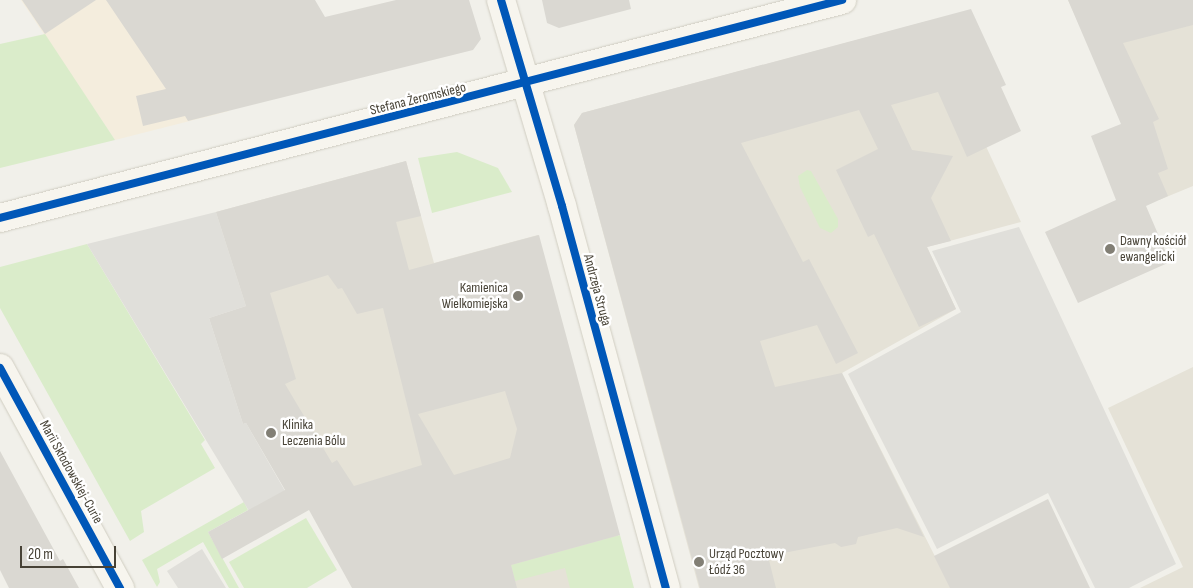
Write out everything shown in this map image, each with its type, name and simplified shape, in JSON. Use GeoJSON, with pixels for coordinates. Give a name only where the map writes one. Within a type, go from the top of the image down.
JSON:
{"type":"FeatureCollection","features":[{"type":"Feature","properties":{"kind":"street","name":"Andrzeja Struga"},"geometry":{"type":"LineString","coordinates":[[501,0],[524,85],[562,206],[666,588]]}},
{"type":"Feature","properties":{"kind":"street","name":"Stefana Żeromskiego"},"geometry":{"type":"LineString","coordinates":[[0,218],[524,85],[842,0]]}},
{"type":"Feature","properties":{"kind":"street","name":"Marii Skłodowskiej-Curie"},"geometry":{"type":"LineString","coordinates":[[3,376],[120,588]]}},
{"type":"Feature","properties":{"kind":"shaded area"},"geometry":{"type":"Polygon","coordinates":[[[21,0],[156,0],[229,111],[115,140],[21,0]]]}},
{"type":"Feature","properties":{"kind":"shaded area"},"geometry":{"type":"Polygon","coordinates":[[[1068,0],[1193,0],[1193,186],[1159,200],[1068,0]]]}},
{"type":"Feature","properties":{"kind":"shaded area"},"geometry":{"type":"Polygon","coordinates":[[[928,21],[1021,222],[927,247],[956,309],[842,373],[951,588],[699,588],[574,125],[582,113],[928,21]]]}},
{"type":"Feature","properties":{"kind":"shaded area"},"geometry":{"type":"Polygon","coordinates":[[[406,161],[434,263],[538,235],[632,588],[393,588],[275,396],[216,212],[406,161]]]}},
{"type":"Feature","properties":{"kind":"shaded area"},"geometry":{"type":"Polygon","coordinates":[[[216,212],[246,306],[209,318],[243,424],[246,423],[285,491],[249,511],[87,244],[216,212]]]}},
{"type":"Feature","properties":{"kind":"shaded area"},"geometry":{"type":"Polygon","coordinates":[[[1019,227],[1176,564],[1129,588],[1095,588],[1048,493],[937,549],[848,374],[961,312],[932,251],[1019,227]]]}},
{"type":"Feature","properties":{"kind":"shaded area"},"geometry":{"type":"Polygon","coordinates":[[[1193,367],[1193,588],[1140,588],[1183,567],[1108,408],[1193,367]]]}},
{"type":"Feature","properties":{"kind":"shaded area"},"geometry":{"type":"Polygon","coordinates":[[[202,549],[226,588],[178,588],[167,571],[202,549]]]}},
{"type":"Feature","properties":{"kind":"green space"},"geometry":{"type":"Polygon","coordinates":[[[45,34],[115,140],[0,168],[0,44],[45,34]]]}},
{"type":"Feature","properties":{"kind":"green space"},"geometry":{"type":"Polygon","coordinates":[[[457,152],[498,168],[512,192],[432,213],[418,158],[457,152]]]}},
{"type":"Feature","properties":{"kind":"green space"},"geometry":{"type":"Polygon","coordinates":[[[807,170],[811,171],[838,219],[838,227],[831,233],[820,228],[800,187],[798,176],[807,170]]]}},
{"type":"Feature","properties":{"kind":"green space"},"geometry":{"type":"Polygon","coordinates":[[[87,244],[205,440],[201,444],[215,468],[141,511],[144,532],[130,541],[0,308],[0,267],[87,244]]]}},
{"type":"Feature","properties":{"kind":"green space"},"geometry":{"type":"Polygon","coordinates":[[[244,502],[248,510],[208,532],[239,588],[229,588],[203,542],[157,569],[160,582],[157,587],[142,560],[244,502]]]}},
{"type":"Feature","properties":{"kind":"green space"},"geometry":{"type":"Polygon","coordinates":[[[306,518],[337,570],[307,588],[244,588],[229,562],[306,518]]]}},
{"type":"Feature","properties":{"kind":"green space"},"geometry":{"type":"Polygon","coordinates":[[[620,535],[634,588],[570,588],[565,568],[515,581],[511,565],[620,535]]]}},
{"type":"Feature","properties":{"kind":"building"},"geometry":{"type":"Polygon","coordinates":[[[22,0],[96,0],[45,34],[22,0]]]}},
{"type":"Feature","properties":{"kind":"building"},"geometry":{"type":"Polygon","coordinates":[[[106,0],[315,0],[325,17],[396,0],[469,0],[481,39],[473,50],[188,121],[185,116],[143,126],[136,96],[166,89],[106,0]]]}},
{"type":"Feature","properties":{"kind":"building"},"geometry":{"type":"Polygon","coordinates":[[[542,0],[629,0],[631,9],[559,28],[547,23],[542,0]]]}},
{"type":"Feature","properties":{"kind":"building"},"geometry":{"type":"Polygon","coordinates":[[[1068,0],[1193,0],[1193,25],[1123,43],[1159,119],[1153,122],[1168,169],[1158,173],[1168,196],[1146,206],[1170,262],[1078,303],[1045,232],[1116,200],[1091,136],[1121,124],[1068,0]]]}},
{"type":"Feature","properties":{"kind":"building"},"geometry":{"type":"Polygon","coordinates":[[[971,9],[1006,85],[1001,87],[1021,131],[967,157],[938,92],[891,105],[912,150],[953,156],[931,198],[951,241],[927,247],[956,309],[919,327],[874,234],[868,237],[836,170],[878,149],[859,110],[741,143],[803,262],[809,259],[858,353],[836,364],[817,325],[760,341],[775,387],[842,373],[924,537],[897,528],[858,537],[856,544],[841,547],[835,543],[768,556],[776,588],[700,588],[574,125],[582,113],[971,9]]]}},
{"type":"Feature","properties":{"kind":"building"},"geometry":{"type":"Polygon","coordinates":[[[406,161],[421,216],[396,222],[409,270],[539,235],[620,535],[511,565],[517,588],[352,588],[309,510],[222,559],[208,532],[285,490],[246,423],[243,424],[209,318],[246,306],[216,212],[406,161]],[[328,275],[270,293],[296,379],[285,384],[332,463],[337,460],[354,486],[422,465],[383,308],[357,314],[342,288],[338,289],[328,275]],[[505,391],[418,414],[454,475],[510,458],[517,429],[505,391]]]}},
{"type":"Feature","properties":{"kind":"building"},"geometry":{"type":"Polygon","coordinates":[[[0,451],[60,561],[63,559],[79,588],[9,588],[0,570],[0,451]]]}},
{"type":"Feature","properties":{"kind":"building"},"geometry":{"type":"Polygon","coordinates":[[[1048,499],[1090,588],[950,588],[934,556],[1048,499]]]}},
{"type":"Feature","properties":{"kind":"cycle path"},"geometry":{"type":"LineString","coordinates":[[501,0],[562,206],[666,588]]}},
{"type":"Feature","properties":{"kind":"cycle path"},"geometry":{"type":"LineString","coordinates":[[0,218],[842,0]]}},
{"type":"Feature","properties":{"kind":"cycle path"},"geometry":{"type":"LineString","coordinates":[[0,368],[120,588]]}},
{"type":"Feature","properties":{"kind":"place","name":"Dawny kościół ewangelicki"},"geometry":{"type":"Point","coordinates":[1110,249]}},
{"type":"Feature","properties":{"kind":"place","name":"Kamienica Wielkomiejska"},"geometry":{"type":"Point","coordinates":[518,296]}},
{"type":"Feature","properties":{"kind":"place","name":"Klinika Leczenia Bólu"},"geometry":{"type":"Point","coordinates":[271,433]}},
{"type":"Feature","properties":{"kind":"place","name":"Urząd Pocztowy Łódź 36"},"geometry":{"type":"Point","coordinates":[699,562]}}]}
